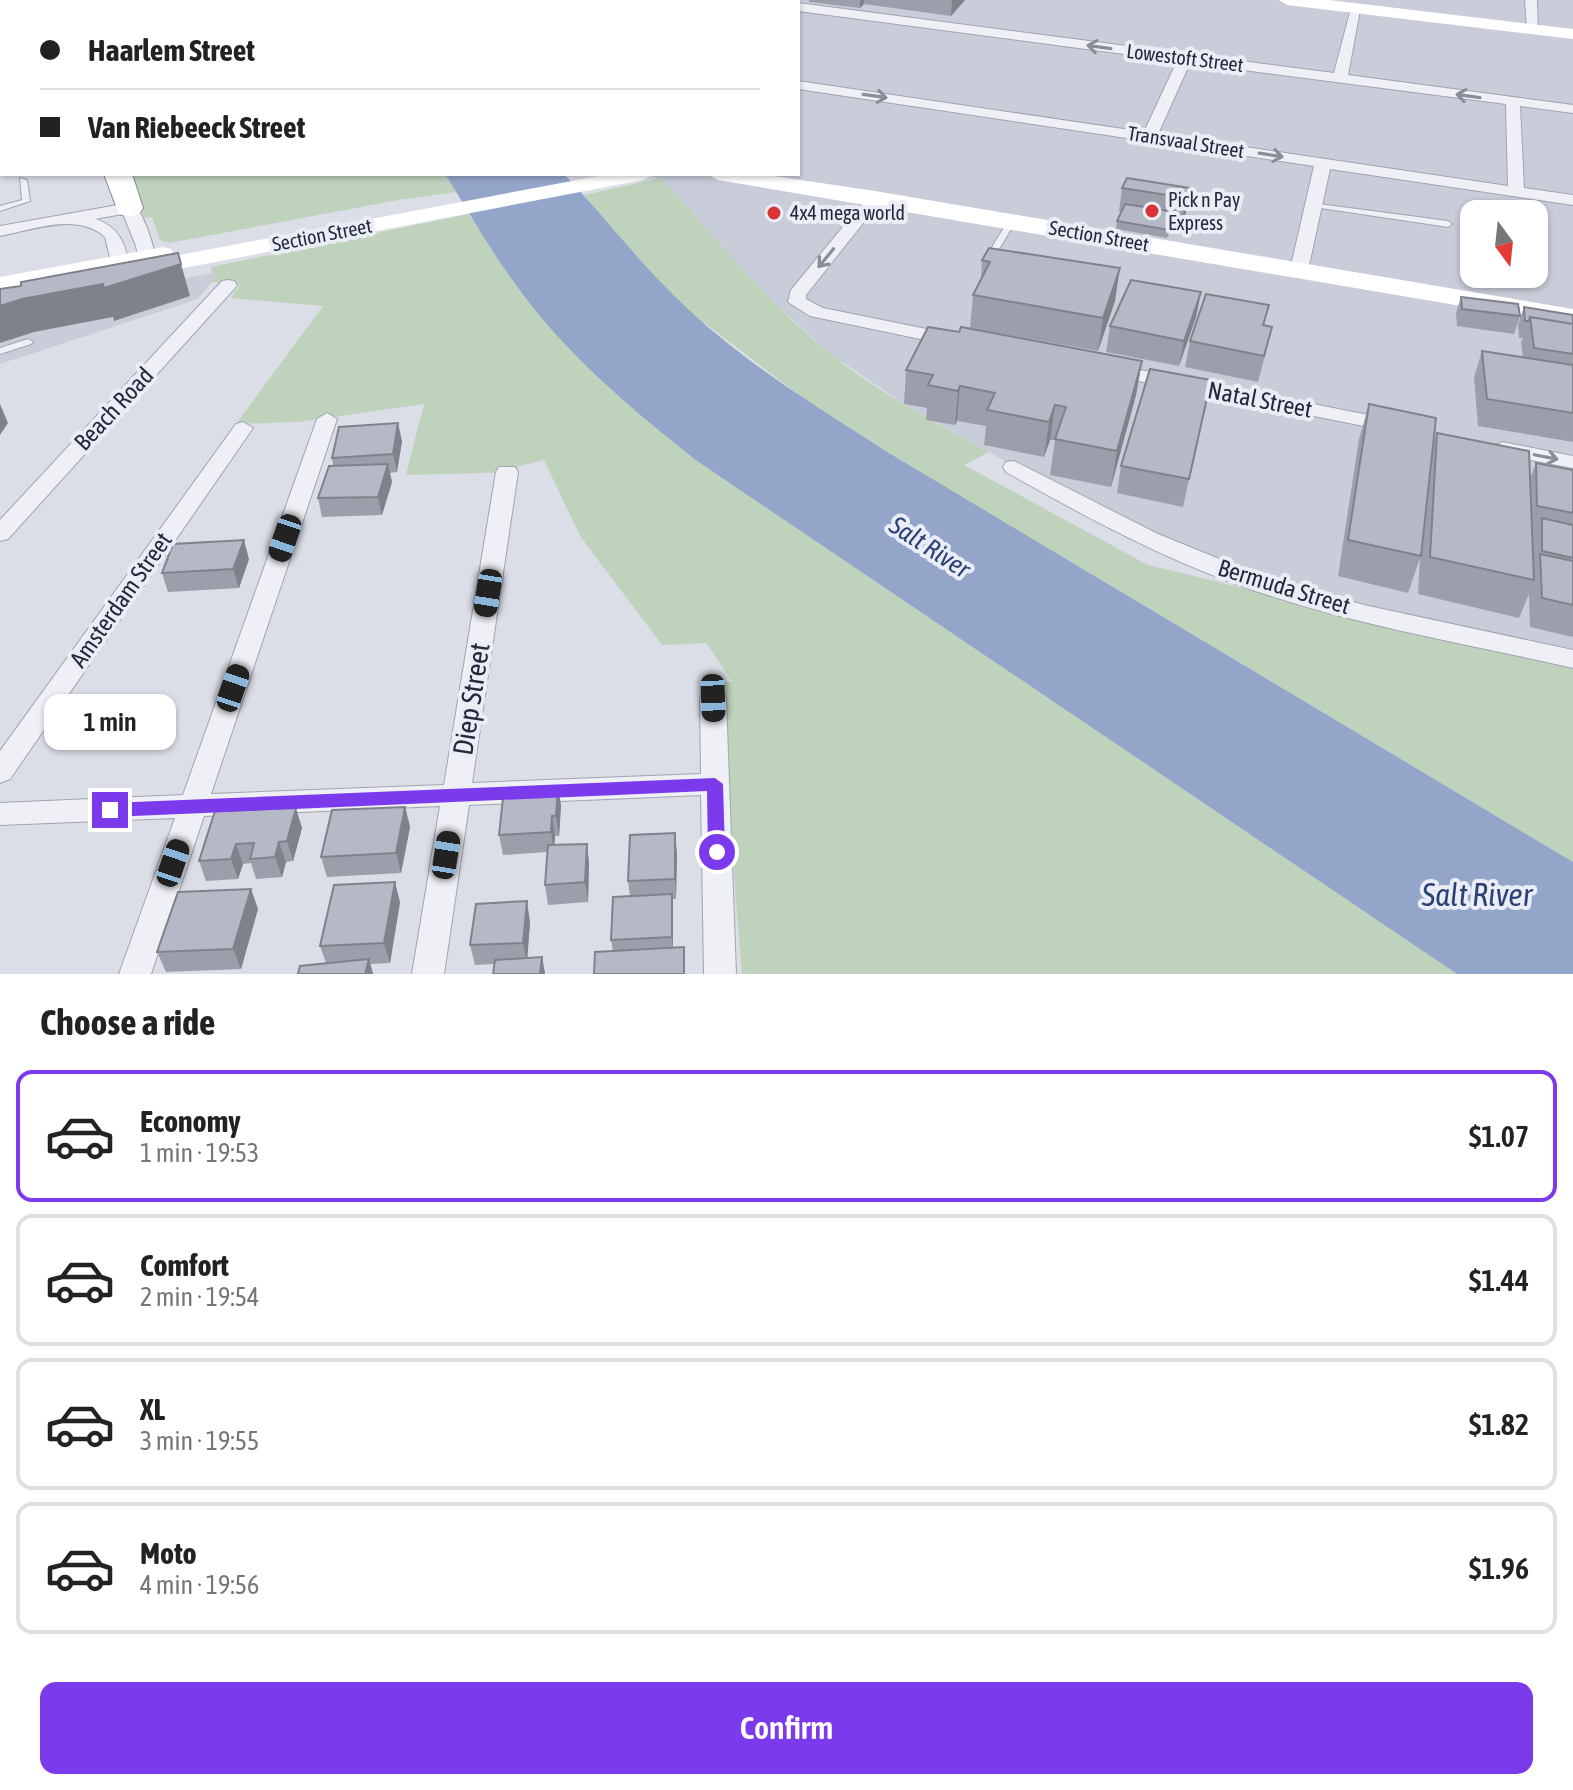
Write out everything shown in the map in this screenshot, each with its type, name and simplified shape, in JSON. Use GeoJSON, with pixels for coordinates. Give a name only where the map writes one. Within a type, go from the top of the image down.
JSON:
{"type":"FeatureCollection","features":[{"type":"Feature","properties":{"kind":"highway"},"geometry":{"type":"LineString","coordinates":[[119,176],[129,208]]}},
{"type":"Feature","properties":{"kind":"street"},"geometry":{"type":"LineString","coordinates":[[1287,0],[1573,34]]}},
{"type":"Feature","properties":{"kind":"street"},"geometry":{"type":"LineString","coordinates":[[1531,0],[1533,30]]}},
{"type":"Feature","properties":{"kind":"street","name":"Lowestoft Street"},"geometry":{"type":"LineString","coordinates":[[800,7],[1573,109]]}},
{"type":"Feature","properties":{"kind":"street"},"geometry":{"type":"LineString","coordinates":[[1340,78],[1357,8]]}},
{"type":"Feature","properties":{"kind":"street"},"geometry":{"type":"LineString","coordinates":[[1149,137],[1185,58]]}},
{"type":"Feature","properties":{"kind":"street","name":"Transvaal Street"},"geometry":{"type":"LineString","coordinates":[[800,85],[1573,200]]}},
{"type":"Feature","properties":{"kind":"street"},"geometry":{"type":"LineString","coordinates":[[1513,102],[1516,191]]}},
{"type":"Feature","properties":{"kind":"street"},"geometry":{"type":"LineString","coordinates":[[1299,270],[1323,163]]}},
{"type":"Feature","properties":{"kind":"street","name":"Section Street"},"geometry":{"type":"LineString","coordinates":[[734,176],[1573,317]]}},
{"type":"Feature","properties":{"kind":"street","name":"Section Street"},"geometry":{"type":"LineString","coordinates":[[748,176],[767,180]]}},
{"type":"Feature","properties":{"kind":"street","name":"Section Street"},"geometry":{"type":"LineString","coordinates":[[0,284],[121,267],[579,179],[612,177]]}},
{"type":"Feature","properties":{"kind":"street"},"geometry":{"type":"LineString","coordinates":[[875,198],[797,294],[797,302],[817,312],[972,343]]}},
{"type":"Feature","properties":{"kind":"street"},"geometry":{"type":"LineString","coordinates":[[0,231],[129,208],[148,262]]}},
{"type":"Feature","properties":{"kind":"street"},"geometry":{"type":"LineString","coordinates":[[71,217],[104,226],[113,233],[121,267]]}},
{"type":"Feature","properties":{"kind":"street","name":"Section Street"},"geometry":{"type":"LineString","coordinates":[[0,295],[121,267]]}},
{"type":"Feature","properties":{"kind":"street","name":"Beach Road"},"geometry":{"type":"LineString","coordinates":[[0,534],[228,285]]}},
{"type":"Feature","properties":{"kind":"street","name":"Natal Street"},"geometry":{"type":"LineString","coordinates":[[1095,367],[1419,431]]}},
{"type":"Feature","properties":{"kind":"street"},"geometry":{"type":"LineString","coordinates":[[135,974],[327,419]]}},
{"type":"Feature","properties":{"kind":"street","name":"Amsterdam Street"},"geometry":{"type":"LineString","coordinates":[[0,772],[243,428]]}},
{"type":"Feature","properties":{"kind":"street"},"geometry":{"type":"LineString","coordinates":[[1480,444],[1573,462]]}},
{"type":"Feature","properties":{"kind":"street","name":"Bermuda Street"},"geometry":{"type":"LineString","coordinates":[[1014,467],[1104,520],[1191,559],[1295,595],[1573,659]]}},
{"type":"Feature","properties":{"kind":"street","name":"Diep Street"},"geometry":{"type":"LineString","coordinates":[[428,974],[507,472]]}},
{"type":"Feature","properties":{"kind":"street"},"geometry":{"type":"LineString","coordinates":[[713,698],[720,974]]}},
{"type":"Feature","properties":{"kind":"street"},"geometry":{"type":"LineString","coordinates":[[0,814],[715,784]]}},
{"type":"Feature","properties":{"kind":"lane"},"geometry":{"type":"LineString","coordinates":[[0,209],[26,201],[23,180]]}},
{"type":"Feature","properties":{"kind":"lane"},"geometry":{"type":"LineString","coordinates":[[1314,205],[1448,224]]}},
{"type":"Feature","properties":{"kind":"lane"},"geometry":{"type":"LineString","coordinates":[[987,262],[1012,221]]}},
{"type":"Feature","properties":{"kind":"lane"},"geometry":{"type":"LineString","coordinates":[[0,351],[28,342]]}},
{"type":"Feature","properties":{"kind":"shaded area"},"geometry":{"type":"Polygon","coordinates":[[[800,0],[1573,0],[1573,658],[1295,594],[1192,557],[1014,466],[904,404],[829,353],[756,286],[663,180],[652,176],[800,176],[800,0]]]}},
{"type":"Feature","properties":{"kind":"shaded area"},"geometry":{"type":"Polygon","coordinates":[[[218,274],[198,299],[0,364],[0,314],[218,274]]]}},
{"type":"Feature","properties":{"kind":"green space"},"geometry":{"type":"Polygon","coordinates":[[[131,176],[446,176],[456,192],[169,243],[160,240],[152,217],[144,218],[131,176]]]}},
{"type":"Feature","properties":{"kind":"green space"},"geometry":{"type":"Polygon","coordinates":[[[663,180],[763,291],[828,352],[886,393],[989,452],[964,465],[1148,565],[1573,668],[1573,862],[889,453],[803,398],[690,312],[639,262],[584,195],[663,180]]]}},
{"type":"Feature","properties":{"kind":"green space"},"geometry":{"type":"Polygon","coordinates":[[[469,214],[543,319],[629,403],[697,461],[1457,974],[742,974],[718,683],[732,681],[706,643],[662,645],[580,536],[544,460],[519,466],[516,472],[406,475],[424,404],[298,422],[236,424],[323,306],[231,298],[240,284],[211,282],[217,274],[212,273],[211,267],[469,214]]]}},
{"type":"Feature","properties":{"kind":"water","name":"Salt River"},"geometry":{"type":"Polygon","coordinates":[[[446,176],[566,176],[672,294],[736,350],[786,386],[889,453],[1573,862],[1573,974],[1457,974],[697,461],[650,423],[560,339],[501,264],[446,176]]]}},
{"type":"Feature","properties":{"kind":"building"},"geometry":{"type":"Polygon","coordinates":[[[1127,178],[1190,188],[1186,198],[1122,188],[1127,178]]]}},
{"type":"Feature","properties":{"kind":"building"},"geometry":{"type":"Polygon","coordinates":[[[1125,204],[1176,212],[1169,230],[1117,221],[1125,204]]]}},
{"type":"Feature","properties":{"kind":"building"},"geometry":{"type":"Polygon","coordinates":[[[989,248],[1120,268],[1103,318],[973,295],[990,262],[982,260],[989,248]]]}},
{"type":"Feature","properties":{"kind":"building"},"geometry":{"type":"Polygon","coordinates":[[[178,253],[181,264],[104,288],[103,284],[0,306],[0,289],[21,286],[21,282],[178,253]]]}},
{"type":"Feature","properties":{"kind":"building"},"geometry":{"type":"Polygon","coordinates":[[[1131,280],[1201,292],[1184,341],[1110,326],[1131,280]]]}},
{"type":"Feature","properties":{"kind":"building"},"geometry":{"type":"Polygon","coordinates":[[[1206,294],[1269,305],[1263,325],[1272,327],[1264,356],[1190,341],[1206,294]]]}},
{"type":"Feature","properties":{"kind":"building"},"geometry":{"type":"Polygon","coordinates":[[[1461,297],[1518,304],[1520,316],[1462,309],[1461,297]]]}},
{"type":"Feature","properties":{"kind":"building"},"geometry":{"type":"Polygon","coordinates":[[[1524,307],[1573,315],[1573,324],[1530,317],[1529,321],[1525,321],[1524,307]]]}},
{"type":"Feature","properties":{"kind":"building"},"geometry":{"type":"Polygon","coordinates":[[[1530,317],[1573,324],[1573,354],[1534,348],[1530,317]]]}},
{"type":"Feature","properties":{"kind":"building"},"geometry":{"type":"Polygon","coordinates":[[[928,327],[959,332],[961,327],[1142,361],[1117,451],[1055,439],[1066,407],[1055,405],[1049,422],[987,410],[995,393],[960,386],[958,391],[928,385],[933,375],[906,370],[928,327]]]}},
{"type":"Feature","properties":{"kind":"building"},"geometry":{"type":"Polygon","coordinates":[[[1482,351],[1573,365],[1573,413],[1487,399],[1482,351]]]}},
{"type":"Feature","properties":{"kind":"building"},"geometry":{"type":"Polygon","coordinates":[[[1150,369],[1211,380],[1189,479],[1121,466],[1150,369]]]}},
{"type":"Feature","properties":{"kind":"building"},"geometry":{"type":"Polygon","coordinates":[[[1369,404],[1436,418],[1421,556],[1348,540],[1369,404]]]}},
{"type":"Feature","properties":{"kind":"building"},"geometry":{"type":"Polygon","coordinates":[[[398,423],[393,454],[332,458],[339,427],[398,423]]]}},
{"type":"Feature","properties":{"kind":"building"},"geometry":{"type":"Polygon","coordinates":[[[1437,433],[1529,451],[1534,580],[1430,557],[1437,433]]]}},
{"type":"Feature","properties":{"kind":"building"},"geometry":{"type":"Polygon","coordinates":[[[1536,463],[1573,470],[1573,513],[1537,506],[1536,463]]]}},
{"type":"Feature","properties":{"kind":"building"},"geometry":{"type":"Polygon","coordinates":[[[388,464],[378,497],[318,498],[329,466],[388,464]]]}},
{"type":"Feature","properties":{"kind":"building"},"geometry":{"type":"Polygon","coordinates":[[[1542,518],[1573,525],[1573,558],[1542,551],[1542,518]]]}},
{"type":"Feature","properties":{"kind":"building"},"geometry":{"type":"Polygon","coordinates":[[[244,540],[233,569],[162,573],[173,544],[244,540]]]}},
{"type":"Feature","properties":{"kind":"building"},"geometry":{"type":"Polygon","coordinates":[[[1540,554],[1573,561],[1573,605],[1542,598],[1540,554]]]}},
{"type":"Feature","properties":{"kind":"building"},"geometry":{"type":"Polygon","coordinates":[[[558,786],[556,816],[552,816],[551,832],[499,835],[504,789],[558,786]]]}},
{"type":"Feature","properties":{"kind":"building"},"geometry":{"type":"Polygon","coordinates":[[[405,807],[396,853],[321,857],[332,810],[405,807]]]}},
{"type":"Feature","properties":{"kind":"building"},"geometry":{"type":"Polygon","coordinates":[[[296,808],[287,841],[279,842],[275,857],[250,859],[254,843],[236,844],[231,859],[199,861],[215,811],[296,808]]]}},
{"type":"Feature","properties":{"kind":"building"},"geometry":{"type":"Polygon","coordinates":[[[675,833],[675,879],[628,881],[630,835],[675,833]]]}},
{"type":"Feature","properties":{"kind":"building"},"geometry":{"type":"Polygon","coordinates":[[[587,844],[585,882],[545,885],[548,845],[587,844]]]}},
{"type":"Feature","properties":{"kind":"building"},"geometry":{"type":"Polygon","coordinates":[[[395,882],[384,943],[320,946],[334,885],[395,882]]]}},
{"type":"Feature","properties":{"kind":"building"},"geometry":{"type":"Polygon","coordinates":[[[251,889],[233,949],[157,952],[178,892],[251,889]]]}},
{"type":"Feature","properties":{"kind":"building"},"geometry":{"type":"Polygon","coordinates":[[[672,894],[672,937],[611,940],[613,897],[672,894]]]}},
{"type":"Feature","properties":{"kind":"building"},"geometry":{"type":"Polygon","coordinates":[[[527,901],[523,943],[470,945],[476,904],[527,901]]]}},
{"type":"Feature","properties":{"kind":"building"},"geometry":{"type":"Polygon","coordinates":[[[684,947],[684,974],[594,974],[595,952],[684,947]]]}},
{"type":"Feature","properties":{"kind":"building"},"geometry":{"type":"Polygon","coordinates":[[[542,957],[540,974],[493,974],[495,960],[542,957]]]}},
{"type":"Feature","properties":{"kind":"building"},"geometry":{"type":"Polygon","coordinates":[[[369,959],[365,974],[298,974],[300,966],[369,959]]]}},
{"type":"Feature","properties":{"kind":"place","name":"Pick n Pay Express"},"geometry":{"type":"Point","coordinates":[1152,211]}},
{"type":"Feature","properties":{"kind":"place","name":"4x4 mega world"},"geometry":{"type":"Point","coordinates":[774,213]}},
{"type":"Feature","properties":{"kind":"route"},"geometry":{"type":"LineString","coordinates":[[110,810],[715,784],[717,852]]}}]}
